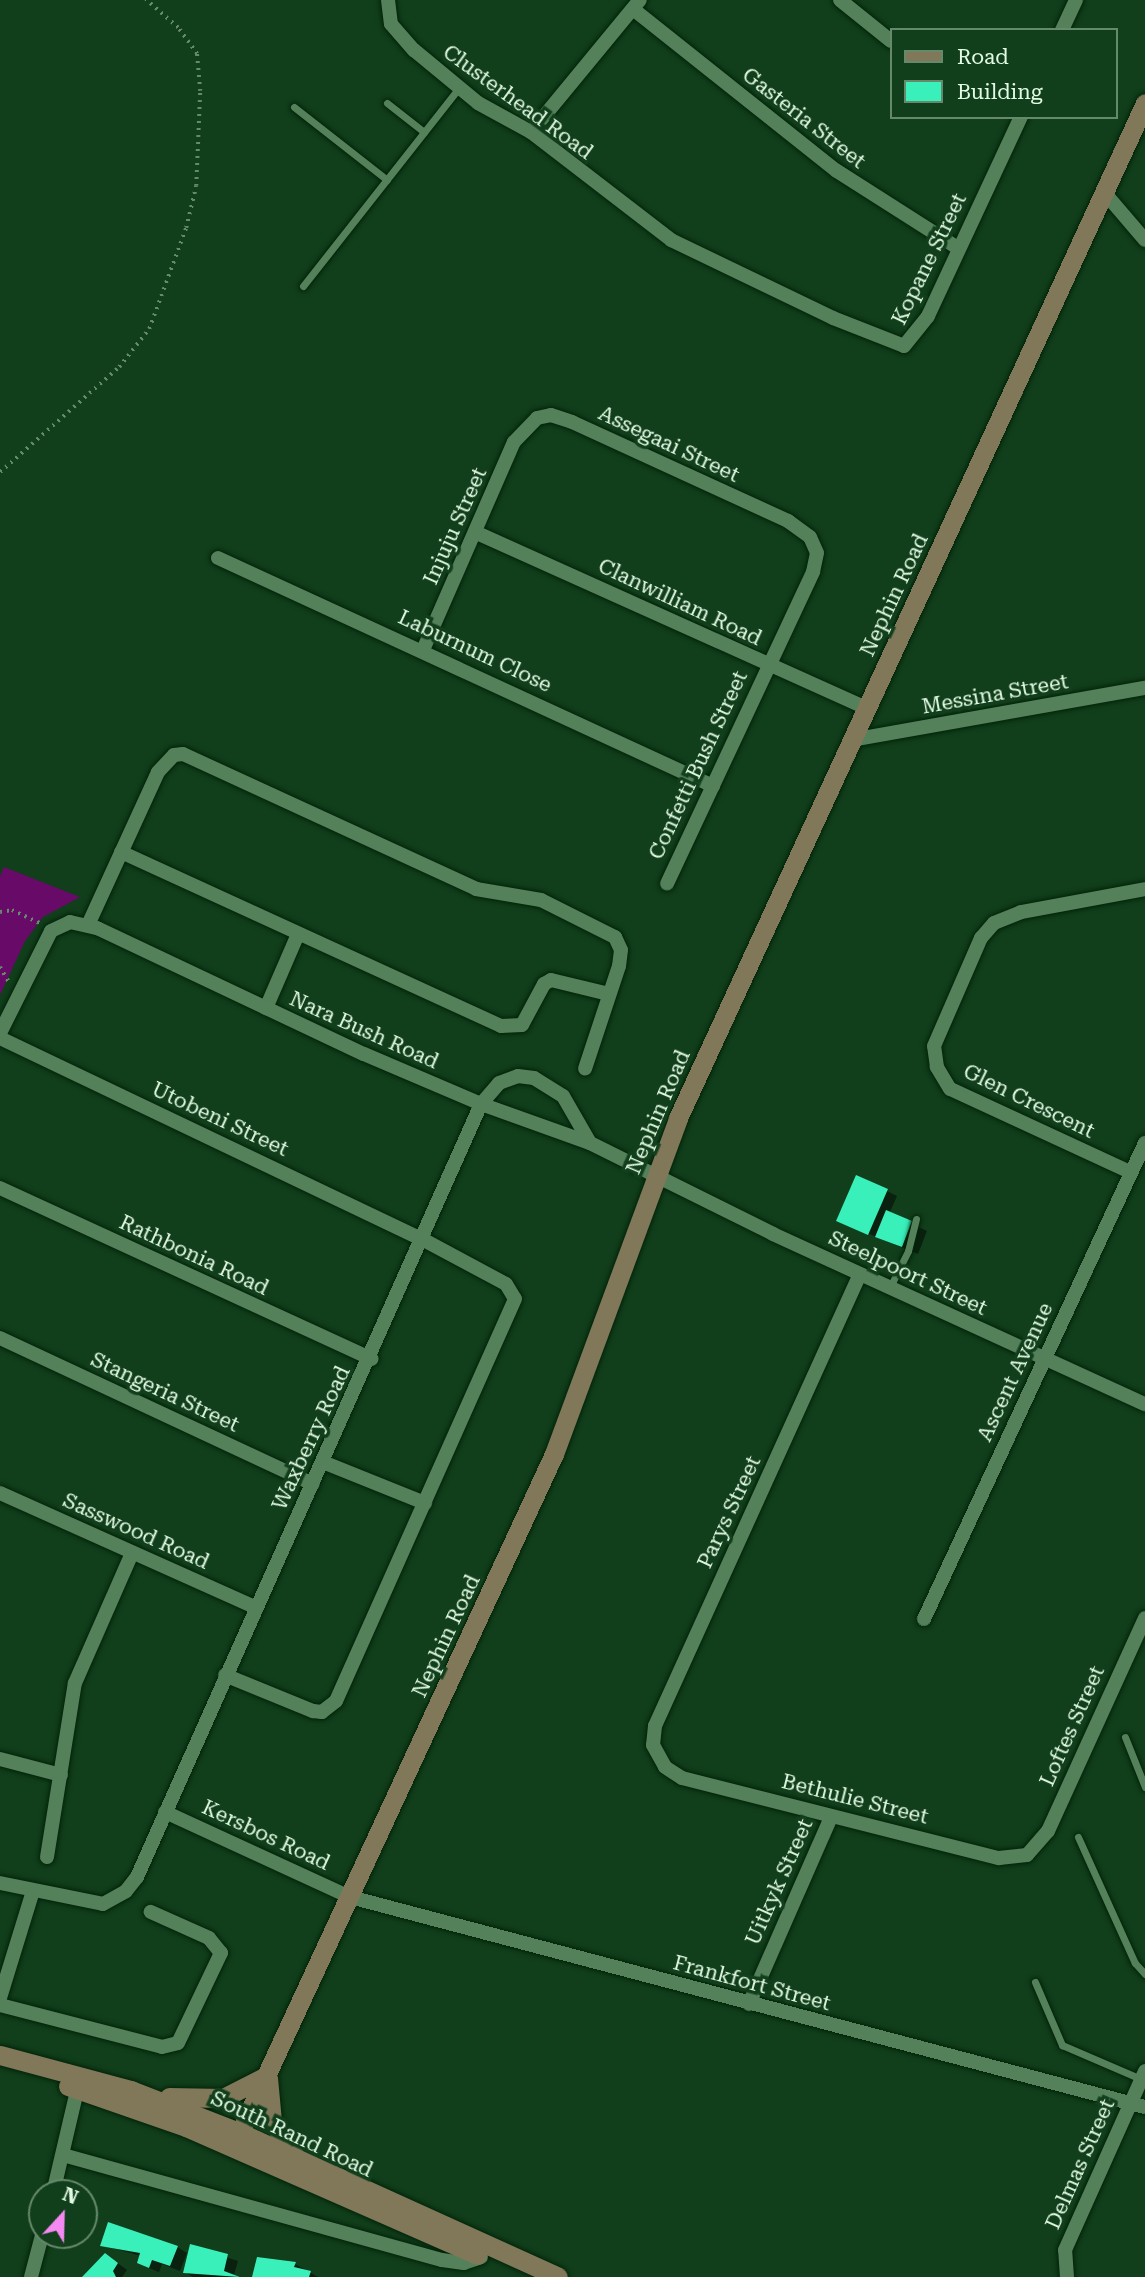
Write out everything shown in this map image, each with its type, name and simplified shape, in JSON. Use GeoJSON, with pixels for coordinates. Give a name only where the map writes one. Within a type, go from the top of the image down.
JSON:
{"type":"FeatureCollection","features":[{"type":"Feature","properties":{"kind":"street","name":"Clusterhead Road"},"geometry":{"type":"LineString","coordinates":[[388,0],[387,15],[398,35],[459,88],[501,119],[531,132],[671,240],[833,318]]}},
{"type":"Feature","properties":{"kind":"street"},"geometry":{"type":"LineString","coordinates":[[840,0],[890,40]]}},
{"type":"Feature","properties":{"kind":"street"},"geometry":{"type":"LineString","coordinates":[[1063,28],[1074,1]]}},
{"type":"Feature","properties":{"kind":"street"},"geometry":{"type":"LineString","coordinates":[[531,132],[636,5]]}},
{"type":"Feature","properties":{"kind":"street","name":"Gasteria Street"},"geometry":{"type":"LineString","coordinates":[[636,5],[843,176],[958,248]]}},
{"type":"Feature","properties":{"kind":"street","name":"Nephin Road"},"geometry":{"type":"LineString","coordinates":[[236,2140],[269,2075],[559,1443],[655,1175],[866,708],[1145,103]]}},
{"type":"Feature","properties":{"kind":"street","name":"Kopane Street"},"geometry":{"type":"LineString","coordinates":[[833,318],[904,346],[919,333],[1016,119]]}},
{"type":"Feature","properties":{"kind":"street"},"geometry":{"type":"LineString","coordinates":[[1104,192],[1145,240]]}},
{"type":"Feature","properties":{"kind":"street","name":"Assegaai Street"},"geometry":{"type":"LineString","coordinates":[[531,422],[545,416],[559,417],[788,521]]}},
{"type":"Feature","properties":{"kind":"street","name":"Injuju Street"},"geometry":{"type":"LineString","coordinates":[[423,650],[477,533],[514,442],[531,422]]}},
{"type":"Feature","properties":{"kind":"street","name":"Confetti Bush Street"},"geometry":{"type":"LineString","coordinates":[[667,883],[817,562],[810,537],[788,521]]}},
{"type":"Feature","properties":{"kind":"street","name":"Clanwilliam Road"},"geometry":{"type":"LineString","coordinates":[[477,533],[866,708]]}},
{"type":"Feature","properties":{"kind":"street","name":"Laburnum Close"},"geometry":{"type":"LineString","coordinates":[[218,558],[423,650],[713,786]]}},
{"type":"Feature","properties":{"kind":"street","name":"Messina Street"},"geometry":{"type":"LineString","coordinates":[[852,740],[1145,688]]}},
{"type":"Feature","properties":{"kind":"street"},"geometry":{"type":"LineString","coordinates":[[88,925],[164,762],[174,755],[190,756],[476,889],[541,900],[604,929],[615,937],[621,950],[585,1069]]}},
{"type":"Feature","properties":{"kind":"street"},"geometry":{"type":"LineString","coordinates":[[121,852],[513,1029],[522,1026],[544,984],[551,980],[609,994]]}},
{"type":"Feature","properties":{"kind":"street","name":"Glen Crescent"},"geometry":{"type":"LineString","coordinates":[[1130,1172],[950,1090],[937,1067],[934,1046],[981,939],[994,923],[1032,909],[1145,890]]}},
{"type":"Feature","properties":{"kind":"street","name":"Nara Bush Road"},"geometry":{"type":"LineString","coordinates":[[55,928],[88,925],[481,1104],[590,1143],[655,1175]]}},
{"type":"Feature","properties":{"kind":"street"},"geometry":{"type":"LineString","coordinates":[[0,1036],[55,928]]}},
{"type":"Feature","properties":{"kind":"street"},"geometry":{"type":"LineString","coordinates":[[266,1008],[298,934]]}},
{"type":"Feature","properties":{"kind":"street","name":"Utobeni Street"},"geometry":{"type":"LineString","coordinates":[[0,1036],[422,1239],[506,1284],[515,1299],[425,1503]]}},
{"type":"Feature","properties":{"kind":"street","name":"Waxberry Road"},"geometry":{"type":"LineString","coordinates":[[33,1891],[92,1903],[116,1900],[126,1891],[165,1812],[255,1607],[371,1359],[481,1104],[499,1083],[518,1076],[534,1078],[563,1096],[590,1143]]}},
{"type":"Feature","properties":{"kind":"street","name":"Ascent Avenue"},"geometry":{"type":"LineString","coordinates":[[924,1619],[1145,1143]]}},
{"type":"Feature","properties":{"kind":"street","name":"Steelpoort Street"},"geometry":{"type":"LineString","coordinates":[[655,1175],[889,1288],[1145,1404]]}},
{"type":"Feature","properties":{"kind":"street","name":"Rathbonia Road"},"geometry":{"type":"LineString","coordinates":[[0,1188],[371,1359]]}},
{"type":"Feature","properties":{"kind":"street","name":"Parys Street"},"geometry":{"type":"LineString","coordinates":[[665,1767],[653,1745],[655,1726],[860,1274]]}},
{"type":"Feature","properties":{"kind":"street","name":"Stangeria Street"},"geometry":{"type":"LineString","coordinates":[[0,1338],[313,1484]]}},
{"type":"Feature","properties":{"kind":"street"},"geometry":{"type":"LineString","coordinates":[[225,1675],[313,1711],[330,1708],[425,1503],[323,1462]]}},
{"type":"Feature","properties":{"kind":"street","name":"Sasswood Road"},"geometry":{"type":"LineString","coordinates":[[0,1493],[255,1607]]}},
{"type":"Feature","properties":{"kind":"street"},"geometry":{"type":"LineString","coordinates":[[47,1857],[75,1683],[132,1553]]}},
{"type":"Feature","properties":{"kind":"street","name":"Loftes Street"},"geometry":{"type":"LineString","coordinates":[[1035,1849],[1048,1831],[1145,1618]]}},
{"type":"Feature","properties":{"kind":"street"},"geometry":{"type":"LineString","coordinates":[[0,1759],[61,1775]]}},
{"type":"Feature","properties":{"kind":"street","name":"Bethulie Street"},"geometry":{"type":"LineString","coordinates":[[665,1767],[682,1777],[999,1858],[1017,1857],[1035,1849]]}},
{"type":"Feature","properties":{"kind":"street","name":"Kersbos Road"},"geometry":{"type":"LineString","coordinates":[[165,1812],[350,1898]]}},
{"type":"Feature","properties":{"kind":"street","name":"Uitkyk Street"},"geometry":{"type":"LineString","coordinates":[[749,2004],[831,1817]]}},
{"type":"Feature","properties":{"kind":"street"},"geometry":{"type":"LineString","coordinates":[[0,1883],[33,1891],[0,1998]]}},
{"type":"Feature","properties":{"kind":"street","name":"Frankfort Street"},"geometry":{"type":"LineString","coordinates":[[350,1898],[1145,2107]]}},
{"type":"Feature","properties":{"kind":"street"},"geometry":{"type":"LineString","coordinates":[[0,2004],[162,2047],[178,2043],[221,1953],[209,1938],[151,1912]]}},
{"type":"Feature","properties":{"kind":"street","name":"South Rand Road"},"geometry":{"type":"LineString","coordinates":[[0,2055],[308,2166],[558,2277]]}},
{"type":"Feature","properties":{"kind":"street","name":"South Rand Road"},"geometry":{"type":"LineString","coordinates":[[0,2067],[131,2090],[481,2257],[534,2277]]}},
{"type":"Feature","properties":{"kind":"street"},"geometry":{"type":"LineString","coordinates":[[131,2090],[210,2100],[245,2090],[269,2075]]}},
{"type":"Feature","properties":{"kind":"street"},"geometry":{"type":"LineString","coordinates":[[269,2075],[270,2113],[278,2134],[308,2166]]}},
{"type":"Feature","properties":{"kind":"street","name":"Delmas Street"},"geometry":{"type":"LineString","coordinates":[[1067,2277],[1065,2250],[1143,2075]]}},
{"type":"Feature","properties":{"kind":"street"},"geometry":{"type":"LineString","coordinates":[[57,2179],[79,2083]]}},
{"type":"Feature","properties":{"kind":"street","name":"South Rand Road"},"geometry":{"type":"LineString","coordinates":[[63,2155],[458,2263],[481,2257]]}},
{"type":"Feature","properties":{"kind":"street"},"geometry":{"type":"LineString","coordinates":[[31,2277],[38,2249]]}},
{"type":"Feature","properties":{"kind":"lane"},"geometry":{"type":"LineString","coordinates":[[303,286],[459,88]]}},
{"type":"Feature","properties":{"kind":"lane"},"geometry":{"type":"LineString","coordinates":[[387,103],[424,132]]}},
{"type":"Feature","properties":{"kind":"lane"},"geometry":{"type":"LineString","coordinates":[[294,107],[387,180]]}},
{"type":"Feature","properties":{"kind":"lane"},"geometry":{"type":"LineString","coordinates":[[889,1288],[908,1251],[916,1219]]}},
{"type":"Feature","properties":{"kind":"lane"},"geometry":{"type":"LineString","coordinates":[[1125,1737],[1145,1787]]}},
{"type":"Feature","properties":{"kind":"lane"},"geometry":{"type":"LineString","coordinates":[[1078,1837],[1130,1953],[1145,1974]]}},
{"type":"Feature","properties":{"kind":"lane"},"geometry":{"type":"LineString","coordinates":[[1035,1982],[1062,2045],[1143,2075]]}},
{"type":"Feature","properties":{"kind":"path"},"geometry":{"type":"LineString","coordinates":[[0,472],[119,368],[149,329],[186,228],[196,186],[200,91],[197,54],[178,28],[146,0]]}},
{"type":"Feature","properties":{"kind":"path"},"geometry":{"type":"LineString","coordinates":[[0,912],[29,916],[55,928]]}},
{"type":"Feature","properties":{"kind":"shaded area"},"geometry":{"type":"Polygon","coordinates":[[[4,867],[80,897],[43,917],[25,941],[0,995],[0,876],[4,867]]]}},
{"type":"Feature","properties":{"kind":"building"},"geometry":{"type":"Polygon","coordinates":[[[856,1175],[888,1189],[868,1235],[836,1221],[856,1175]]]}},
{"type":"Feature","properties":{"kind":"building"},"geometry":{"type":"Polygon","coordinates":[[[886,1210],[912,1221],[902,1247],[875,1237],[886,1210]]]}},
{"type":"Feature","properties":{"kind":"building"},"geometry":{"type":"Polygon","coordinates":[[[108,2222],[178,2246],[170,2266],[152,2260],[149,2268],[137,2263],[140,2253],[100,2246],[108,2222]]]}},
{"type":"Feature","properties":{"kind":"building"},"geometry":{"type":"Polygon","coordinates":[[[190,2244],[228,2254],[224,2271],[240,2277],[183,2273],[190,2244]]]}},
{"type":"Feature","properties":{"kind":"building"},"geometry":{"type":"Polygon","coordinates":[[[105,2253],[118,2263],[113,2271],[116,2277],[82,2277],[105,2253]]]}},
{"type":"Feature","properties":{"kind":"building"},"geometry":{"type":"Polygon","coordinates":[[[257,2257],[296,2262],[294,2267],[311,2271],[309,2277],[252,2277],[257,2257]]]}}]}
